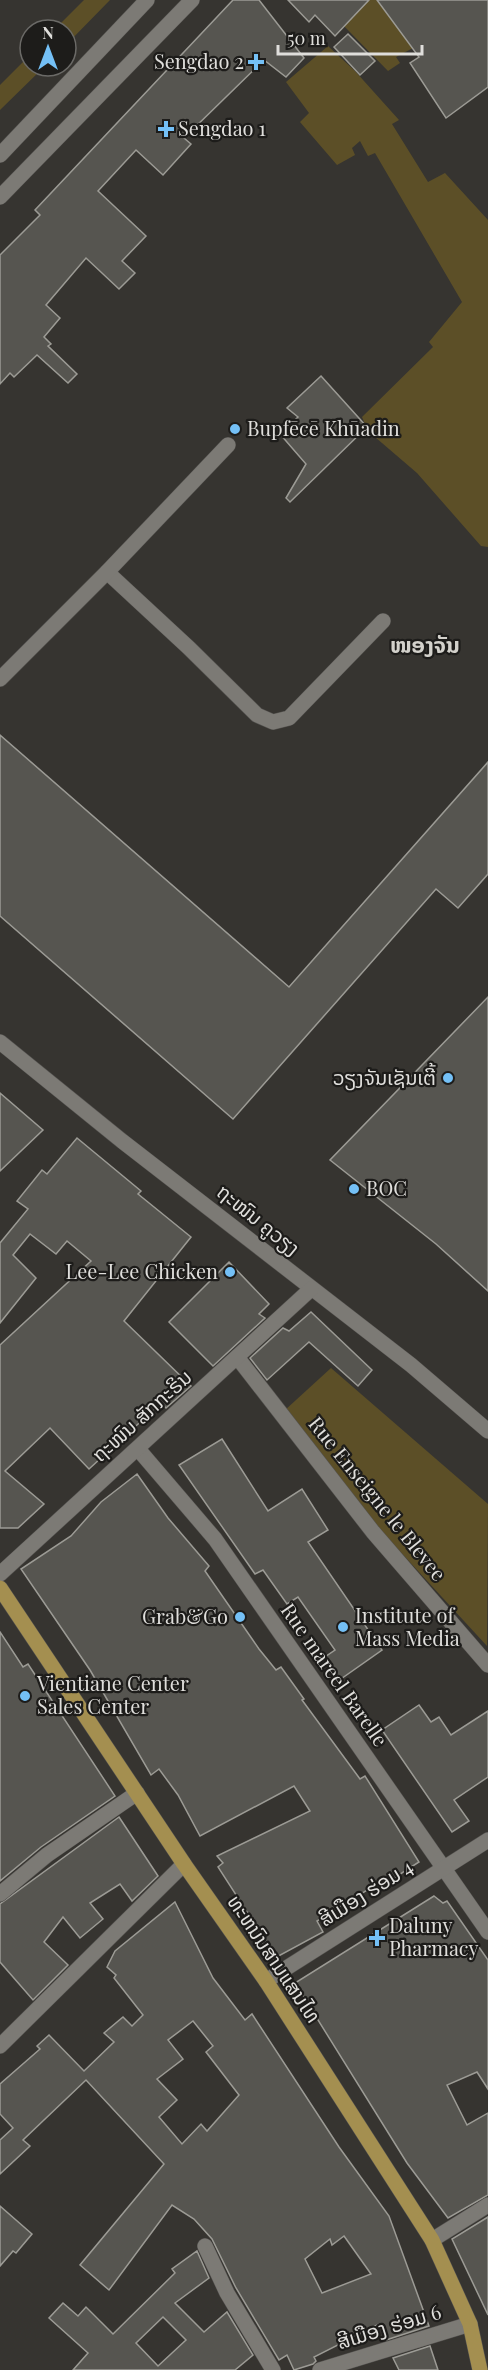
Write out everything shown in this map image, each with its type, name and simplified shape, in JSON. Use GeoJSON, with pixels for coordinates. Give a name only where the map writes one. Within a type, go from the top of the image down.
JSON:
{"type":"FeatureCollection","features":[{"type":"Feature","properties":{"kind":"main road","name":"ທະຫນົນສາມແສນໄທ"},"geometry":{"type":"LineString","coordinates":[[0,1588],[184,1864],[266,1981],[432,2240],[470,2324],[480,2370]]}},
{"type":"Feature","properties":{"kind":"street"},"geometry":{"type":"LineString","coordinates":[[0,155],[147,0]]}},
{"type":"Feature","properties":{"kind":"street"},"geometry":{"type":"LineString","coordinates":[[0,197],[192,0]]}},
{"type":"Feature","properties":{"kind":"street"},"geometry":{"type":"LineString","coordinates":[[0,679],[107,572],[228,445]]}},
{"type":"Feature","properties":{"kind":"street"},"geometry":{"type":"LineString","coordinates":[[107,572],[257,715],[273,722],[289,718],[383,621]]}},
{"type":"Feature","properties":{"kind":"street","name":"ຖະໜົນ ຄູວຽງ"},"geometry":{"type":"LineString","coordinates":[[0,1042],[311,1289],[411,1365],[488,1431]]}},
{"type":"Feature","properties":{"kind":"street","name":"ຖະໜົນ ສັກກະຣິນ"},"geometry":{"type":"LineString","coordinates":[[0,1574],[311,1289]]}},
{"type":"Feature","properties":{"kind":"street","name":"Rue Enseigne le Blevee"},"geometry":{"type":"LineString","coordinates":[[237,1357],[373,1532],[488,1665]]}},
{"type":"Feature","properties":{"kind":"street","name":"Rue mareel Barelle"},"geometry":{"type":"LineString","coordinates":[[138,1449],[215,1539],[488,1932]]}},
{"type":"Feature","properties":{"kind":"street"},"geometry":{"type":"LineString","coordinates":[[0,1894],[48,1855],[137,1793]]}},
{"type":"Feature","properties":{"kind":"street","name":"ສີເມືອງ ຮ່ອມ 4"},"geometry":{"type":"LineString","coordinates":[[266,1981],[488,1840]]}},
{"type":"Feature","properties":{"kind":"street"},"geometry":{"type":"LineString","coordinates":[[0,2046],[184,1864]]}},
{"type":"Feature","properties":{"kind":"street"},"geometry":{"type":"LineString","coordinates":[[432,2240],[488,2205]]}},
{"type":"Feature","properties":{"kind":"street"},"geometry":{"type":"LineString","coordinates":[[205,2246],[227,2293],[273,2370]]}},
{"type":"Feature","properties":{"kind":"street","name":"ສີເມືອງ ຮ່ອມ 6"},"geometry":{"type":"LineString","coordinates":[[320,2370],[470,2324]]}},
{"type":"Feature","properties":{"kind":"shaded area"},"geometry":{"type":"Polygon","coordinates":[[[84,0],[110,0],[78,33],[78,18],[66,18],[84,0]]]}},
{"type":"Feature","properties":{"kind":"shaded area"},"geometry":{"type":"Polygon","coordinates":[[[342,0],[377,0],[413,48],[396,57],[400,63],[388,71],[344,26],[356,14],[342,0]]]}},
{"type":"Feature","properties":{"kind":"shaded area"},"geometry":{"type":"Polygon","coordinates":[[[328,46],[355,71],[399,120],[392,124],[428,182],[445,173],[488,220],[488,547],[481,546],[417,473],[368,431],[362,417],[433,347],[429,342],[462,302],[375,153],[368,156],[360,141],[352,148],[355,155],[337,165],[300,122],[309,113],[286,82],[328,46]]]}},
{"type":"Feature","properties":{"kind":"shaded area"},"geometry":{"type":"Polygon","coordinates":[[[18,67],[18,78],[33,78],[0,110],[0,85],[18,67]]]}},
{"type":"Feature","properties":{"kind":"shaded area"},"geometry":{"type":"Polygon","coordinates":[[[331,1368],[488,1504],[487,1646],[383,1533],[284,1411],[331,1368]]]}},
{"type":"Feature","properties":{"kind":"building"},"geometry":{"type":"Polygon","coordinates":[[[233,0],[259,0],[304,58],[286,77],[264,60],[184,138],[191,144],[163,175],[136,150],[98,191],[146,236],[122,261],[135,273],[119,289],[86,258],[46,305],[60,318],[44,337],[51,344],[48,346],[77,374],[68,383],[37,355],[14,377],[10,373],[0,384],[0,255],[40,215],[35,210],[233,0]]]}},
{"type":"Feature","properties":{"kind":"building"},"geometry":{"type":"Polygon","coordinates":[[[288,0],[369,0],[335,36],[315,15],[309,22],[288,0]]]}},
{"type":"Feature","properties":{"kind":"building"},"geometry":{"type":"Polygon","coordinates":[[[377,0],[488,0],[488,87],[446,118],[410,63],[419,57],[377,0]]]}},
{"type":"Feature","properties":{"kind":"building"},"geometry":{"type":"Polygon","coordinates":[[[348,34],[375,61],[360,75],[334,47],[348,34]]]}},
{"type":"Feature","properties":{"kind":"building"},"geometry":{"type":"Polygon","coordinates":[[[321,376],[367,427],[290,502],[286,498],[306,464],[280,434],[298,417],[287,408],[321,376]]]}},
{"type":"Feature","properties":{"kind":"building"},"geometry":{"type":"Polygon","coordinates":[[[0,735],[289,987],[488,762],[488,874],[458,908],[436,889],[233,1119],[0,916],[0,735]]]}},
{"type":"Feature","properties":{"kind":"building","name":"ວຽງຈັນເຊັນເຕີ້"},"geometry":{"type":"Polygon","coordinates":[[[488,997],[488,1291],[436,1244],[330,1160],[488,997]]]}},
{"type":"Feature","properties":{"kind":"building"},"geometry":{"type":"Polygon","coordinates":[[[0,1093],[43,1130],[0,1171],[0,1093]]]}},
{"type":"Feature","properties":{"kind":"building"},"geometry":{"type":"Polygon","coordinates":[[[77,1138],[141,1191],[138,1194],[191,1237],[124,1321],[191,1386],[166,1408],[161,1403],[89,1469],[50,1428],[5,1471],[44,1504],[18,1528],[0,1528],[0,1345],[91,1261],[67,1241],[56,1254],[30,1234],[13,1255],[36,1278],[0,1323],[0,1243],[28,1209],[17,1201],[42,1170],[47,1174],[77,1138]]]}},
{"type":"Feature","properties":{"kind":"building"},"geometry":{"type":"Polygon","coordinates":[[[229,1262],[269,1304],[259,1314],[265,1318],[213,1366],[169,1322],[229,1262]]]}},
{"type":"Feature","properties":{"kind":"building"},"geometry":{"type":"Polygon","coordinates":[[[311,1312],[372,1370],[358,1386],[309,1342],[267,1380],[250,1358],[283,1328],[289,1331],[311,1312]]]}},
{"type":"Feature","properties":{"kind":"building"},"geometry":{"type":"Polygon","coordinates":[[[222,1439],[268,1511],[302,1489],[328,1530],[308,1542],[382,1650],[338,1681],[322,1659],[335,1650],[298,1597],[287,1604],[263,1570],[255,1574],[179,1465],[222,1439]]]}},
{"type":"Feature","properties":{"kind":"building"},"geometry":{"type":"Polygon","coordinates":[[[137,1474],[168,1518],[209,1566],[205,1571],[259,1649],[276,1670],[281,1667],[304,1699],[302,1700],[360,1779],[365,1776],[419,1862],[374,1891],[372,1887],[317,1921],[323,1932],[273,1959],[257,1934],[260,1932],[218,1867],[223,1863],[217,1856],[310,1811],[294,1786],[200,1836],[178,1795],[159,1769],[151,1775],[90,1670],[21,1569],[71,1536],[101,1502],[137,1474]]]}},
{"type":"Feature","properties":{"kind":"building"},"geometry":{"type":"Polygon","coordinates":[[[0,1632],[23,1667],[28,1664],[115,1796],[41,1847],[0,1881],[0,1632]]]}},
{"type":"Feature","properties":{"kind":"building"},"geometry":{"type":"Polygon","coordinates":[[[419,1705],[431,1722],[439,1717],[451,1735],[488,1711],[488,1777],[454,1800],[469,1821],[452,1832],[382,1730],[419,1705]]]}},
{"type":"Feature","properties":{"kind":"building"},"geometry":{"type":"Polygon","coordinates":[[[119,1817],[158,1876],[132,1901],[120,1884],[90,1903],[103,1919],[80,1938],[63,1917],[44,1942],[68,1965],[33,2000],[0,1962],[0,1904],[119,1817]]]}},
{"type":"Feature","properties":{"kind":"building"},"geometry":{"type":"Polygon","coordinates":[[[434,1896],[443,1903],[447,1901],[488,1960],[488,2089],[477,2072],[447,2085],[467,2125],[488,2113],[488,2195],[448,2218],[407,2163],[295,1983],[434,1896]]]}},
{"type":"Feature","properties":{"kind":"building"},"geometry":{"type":"Polygon","coordinates":[[[175,1902],[213,1978],[245,2020],[252,2014],[339,2147],[389,2216],[429,2326],[386,2340],[379,2324],[314,2357],[316,2361],[313,2364],[294,2370],[287,2355],[279,2360],[236,2288],[212,2239],[194,2219],[172,2205],[109,2290],[80,2265],[164,2164],[86,2080],[23,2140],[30,2146],[0,2174],[0,2140],[13,2128],[0,2114],[0,2084],[40,2049],[37,2046],[49,2035],[84,2071],[114,2042],[104,2033],[123,2017],[132,2026],[143,2015],[114,1978],[116,1975],[107,1967],[115,1951],[175,1902]],[[193,2021],[168,2040],[183,2059],[157,2079],[177,2100],[159,2117],[182,2144],[201,2124],[207,2131],[239,2095],[206,2052],[213,2046],[193,2021]],[[344,2236],[332,2245],[330,2239],[305,2259],[322,2293],[371,2274],[344,2236]]]}},
{"type":"Feature","properties":{"kind":"building"},"geometry":{"type":"Polygon","coordinates":[[[0,2206],[32,2234],[16,2253],[13,2251],[0,2266],[0,2206]]]}},
{"type":"Feature","properties":{"kind":"building"},"geometry":{"type":"Polygon","coordinates":[[[488,2217],[488,2315],[452,2239],[488,2217]]]}},
{"type":"Feature","properties":{"kind":"building"},"geometry":{"type":"Polygon","coordinates":[[[197,2251],[209,2278],[175,2303],[204,2332],[227,2312],[253,2355],[235,2370],[73,2370],[88,2353],[49,2318],[63,2303],[78,2316],[86,2307],[113,2334],[175,2273],[172,2269],[197,2251]],[[163,2317],[136,2343],[158,2366],[186,2340],[163,2317]]]}},
{"type":"Feature","properties":{"kind":"building"},"geometry":{"type":"Polygon","coordinates":[[[430,2346],[438,2370],[399,2370],[393,2358],[430,2346]]]}},
{"type":"Feature","properties":{"kind":"place","name":"Sengdao 2"},"geometry":{"type":"Point","coordinates":[256,62]}},
{"type":"Feature","properties":{"kind":"place","name":"Sengdao 1"},"geometry":{"type":"Point","coordinates":[166,129]}},
{"type":"Feature","properties":{"kind":"place","name":"Bupfēcē Khūadin"},"geometry":{"type":"Point","coordinates":[235,429]}},
{"type":"Feature","properties":{"kind":"place","name":"ວຽງຈັນເຊັນເຕີ້"},"geometry":{"type":"Point","coordinates":[448,1078]}},
{"type":"Feature","properties":{"kind":"place","name":"BOC"},"geometry":{"type":"Point","coordinates":[354,1189]}},
{"type":"Feature","properties":{"kind":"place","name":"Lee-Lee Chicken"},"geometry":{"type":"Point","coordinates":[230,1272]}},
{"type":"Feature","properties":{"kind":"place","name":"Grab&Go"},"geometry":{"type":"Point","coordinates":[240,1617]}},
{"type":"Feature","properties":{"kind":"place","name":"Institute of Mass Media"},"geometry":{"type":"Point","coordinates":[343,1627]}},
{"type":"Feature","properties":{"kind":"place","name":"Vientiane Center Sales Center"},"geometry":{"type":"Point","coordinates":[25,1696]}},
{"type":"Feature","properties":{"kind":"place","name":"Daluny Pharmacy"},"geometry":{"type":"Point","coordinates":[377,1938]}},
{"type":"Feature","properties":{"kind":"district","name":"ໜອງຈັນ"},"geometry":{"type":"Point","coordinates":[425,645]}}]}
